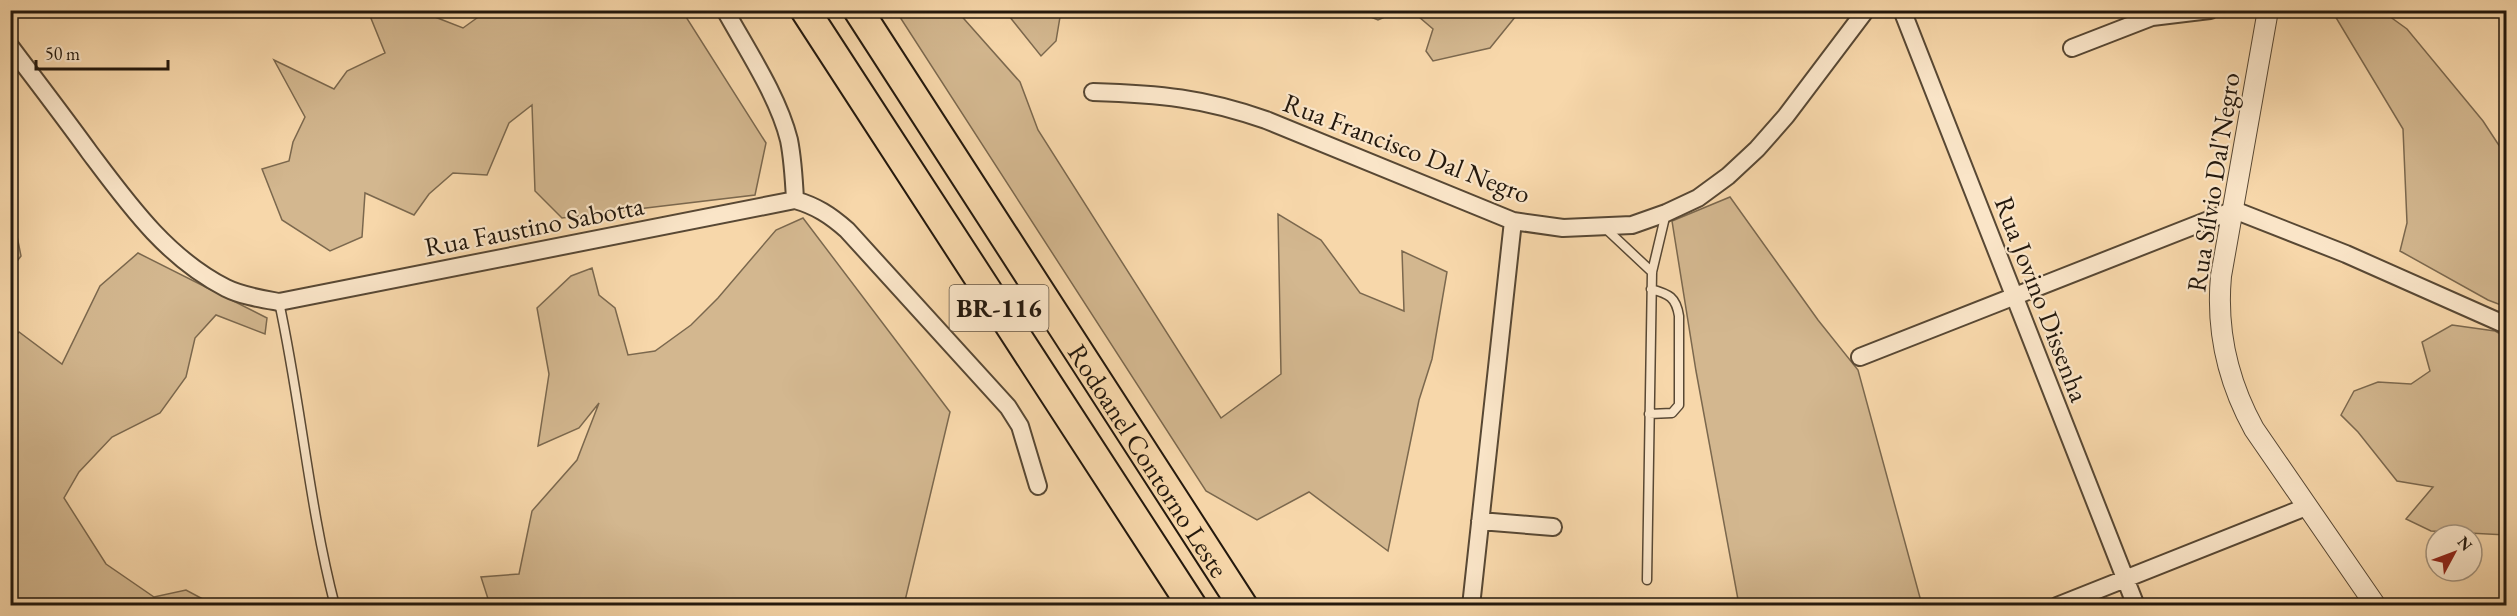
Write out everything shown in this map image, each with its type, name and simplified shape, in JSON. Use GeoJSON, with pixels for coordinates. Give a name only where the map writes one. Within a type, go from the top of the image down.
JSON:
{"type":"FeatureCollection","features":[{"type":"Feature","properties":{"kind":"highway","name":"Rodoanel Contorno Leste"},"geometry":{"type":"LineString","coordinates":[[806,10],[1192,606]]}},
{"type":"Feature","properties":{"kind":"highway","name":"Rodoanel Contorno Leste"},"geometry":{"type":"LineString","coordinates":[[858,10],[1243,606]]}},
{"type":"Feature","properties":{"kind":"street"},"geometry":{"type":"LineString","coordinates":[[725,10],[760,72],[788,138],[794,172],[795,200],[814,205],[831,215],[847,230],[986,381],[1008,407],[1020,426],[1038,486]]}},
{"type":"Feature","properties":{"kind":"street","name":"Rua Francisco Dal Negro"},"geometry":{"type":"LineString","coordinates":[[1093,92],[1149,93],[1226,106],[1266,120],[1513,221],[1563,228],[1632,225],[1698,198],[1728,176],[1757,149],[1786,116],[1866,10]]}},
{"type":"Feature","properties":{"kind":"street","name":"Rua Jovino Dissenha"},"geometry":{"type":"LineString","coordinates":[[1902,10],[2136,606]]}},
{"type":"Feature","properties":{"kind":"street"},"geometry":{"type":"LineString","coordinates":[[2072,48],[2152,17],[2210,10]]}},
{"type":"Feature","properties":{"kind":"street","name":"Rua Sílvio Dal'Negro"},"geometry":{"type":"LineString","coordinates":[[2268,10],[2219,300],[2220,327],[2229,374],[2239,402],[2254,429],[2376,606]]}},
{"type":"Feature","properties":{"kind":"street","name":"Rua Faustino Sabotta"},"geometry":{"type":"LineString","coordinates":[[10,46],[128,203],[161,241],[190,265],[227,289],[279,302],[795,200]]}},
{"type":"Feature","properties":{"kind":"street"},"geometry":{"type":"LineString","coordinates":[[1860,357],[2234,210],[2346,254],[2506,325]]}},
{"type":"Feature","properties":{"kind":"street"},"geometry":{"type":"LineString","coordinates":[[1471,606],[1513,221]]}},
{"type":"Feature","properties":{"kind":"street"},"geometry":{"type":"LineString","coordinates":[[2057,606],[2306,507]]}},
{"type":"Feature","properties":{"kind":"street"},"geometry":{"type":"LineString","coordinates":[[1480,522],[1553,527]]}},
{"type":"Feature","properties":{"kind":"lane"},"geometry":{"type":"LineString","coordinates":[[1647,580],[1651,289],[1652,272],[1666,213]]}},
{"type":"Feature","properties":{"kind":"lane"},"geometry":{"type":"LineString","coordinates":[[1603,226],[1652,272]]}},
{"type":"Feature","properties":{"kind":"lane"},"geometry":{"type":"LineString","coordinates":[[1649,414],[1672,412],[1679,405],[1679,327],[1676,302],[1669,294],[1651,289]]}},
{"type":"Feature","properties":{"kind":"lane"},"geometry":{"type":"LineString","coordinates":[[279,302],[312,498],[335,606]]}},
{"type":"Feature","properties":{"kind":"shaded area"},"geometry":{"type":"Polygon","coordinates":[[[368,11],[428,11],[435,17],[463,28],[481,15],[480,11],[685,11],[686,17],[766,143],[755,195],[562,218],[535,191],[532,105],[509,123],[487,175],[453,173],[429,194],[414,215],[365,193],[362,237],[330,251],[282,220],[262,169],[289,161],[293,142],[305,117],[274,60],[334,89],[347,71],[385,53],[368,11]]]}},
{"type":"Feature","properties":{"kind":"shaded area"},"geometry":{"type":"Polygon","coordinates":[[[896,11],[957,11],[1020,82],[1038,130],[1221,418],[1281,374],[1278,214],[1321,240],[1360,293],[1404,311],[1402,251],[1447,272],[1432,359],[1419,400],[1388,551],[1309,492],[1257,520],[1206,491],[896,11]]]}},
{"type":"Feature","properties":{"kind":"shaded area"},"geometry":{"type":"Polygon","coordinates":[[[1005,11],[1061,11],[1056,41],[1041,56],[1005,11]]]}},
{"type":"Feature","properties":{"kind":"shaded area"},"geometry":{"type":"Polygon","coordinates":[[[1356,11],[1399,11],[1378,20],[1356,11]]]}},
{"type":"Feature","properties":{"kind":"shaded area"},"geometry":{"type":"Polygon","coordinates":[[[1412,11],[1520,11],[1490,48],[1433,61],[1426,51],[1433,29],[1412,11]]]}},
{"type":"Feature","properties":{"kind":"shaded area"},"geometry":{"type":"Polygon","coordinates":[[[2332,11],[2382,11],[2407,29],[2483,121],[2506,156],[2506,307],[2488,300],[2400,251],[2407,223],[2403,129],[2332,11]]]}},
{"type":"Feature","properties":{"kind":"shaded area"},"geometry":{"type":"Polygon","coordinates":[[[1730,197],[1818,320],[1858,370],[1922,605],[1739,605],[1696,371],[1672,221],[1730,197]]]}},
{"type":"Feature","properties":{"kind":"shaded area"},"geometry":{"type":"Polygon","coordinates":[[[11,206],[21,256],[10,269],[11,206]]]}},
{"type":"Feature","properties":{"kind":"shaded area"},"geometry":{"type":"Polygon","coordinates":[[[803,218],[950,412],[904,605],[490,605],[481,577],[519,574],[532,511],[577,460],[599,403],[579,428],[538,446],[549,374],[537,308],[571,276],[592,268],[599,295],[615,308],[628,355],[655,351],[691,325],[718,298],[776,230],[803,218]]]}},
{"type":"Feature","properties":{"kind":"shaded area"},"geometry":{"type":"Polygon","coordinates":[[[138,253],[267,318],[265,334],[216,315],[195,338],[186,377],[160,413],[112,437],[79,472],[64,498],[106,564],[154,597],[186,590],[214,605],[11,605],[11,341],[19,332],[62,364],[100,286],[138,253]]]}},
{"type":"Feature","properties":{"kind":"shaded area"},"geometry":{"type":"Polygon","coordinates":[[[2452,325],[2495,331],[2506,337],[2506,535],[2484,534],[2484,523],[2424,523],[2424,528],[2406,519],[2433,487],[2397,481],[2358,432],[2341,415],[2354,391],[2378,382],[2411,384],[2430,371],[2422,342],[2452,325]]]}}]}
